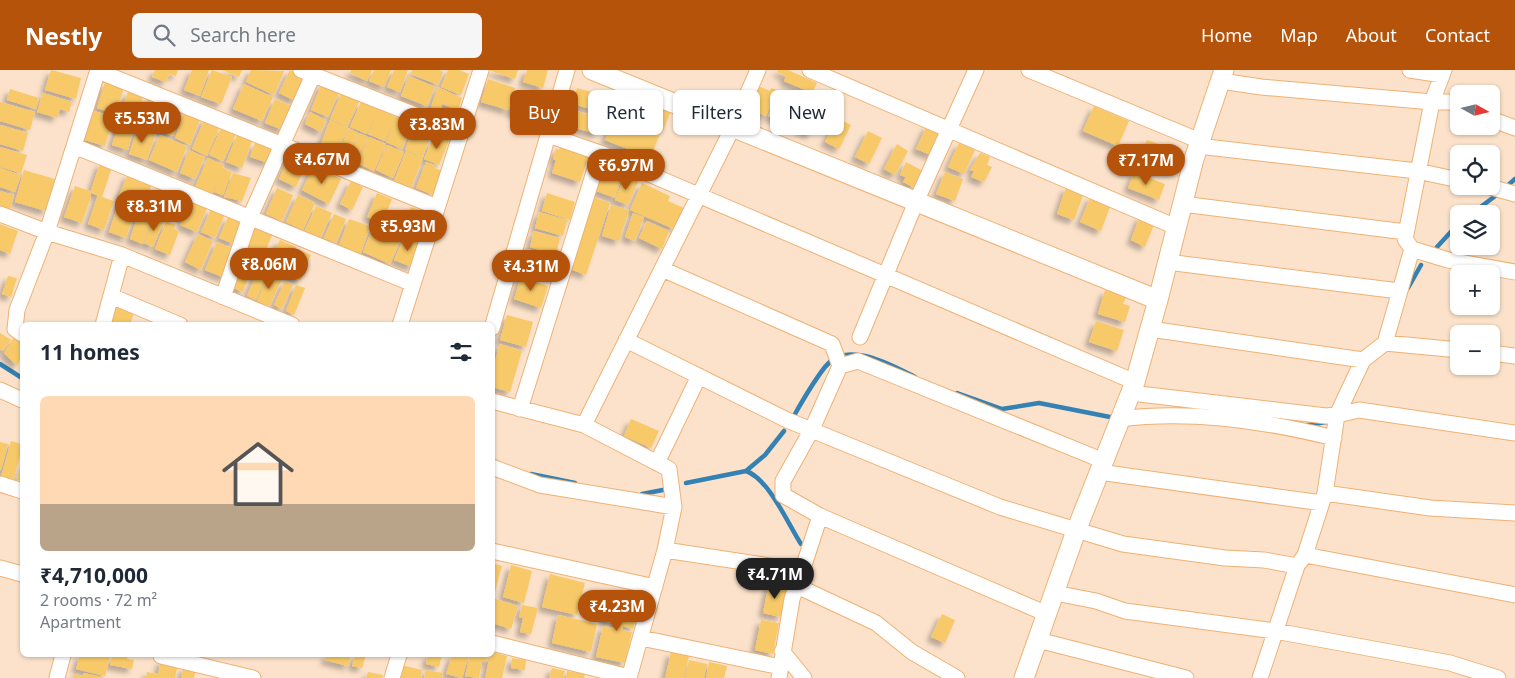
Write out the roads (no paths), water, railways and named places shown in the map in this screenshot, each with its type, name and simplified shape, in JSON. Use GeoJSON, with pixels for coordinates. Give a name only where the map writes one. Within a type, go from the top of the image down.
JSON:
{"type":"FeatureCollection","features":[{"type":"Feature","properties":{"kind":"street"},"geometry":{"type":"LineString","coordinates":[[20,333],[15,329],[17,310],[47,232],[98,70],[437,207]]}},
{"type":"Feature","properties":{"kind":"street"},"geometry":{"type":"LineString","coordinates":[[401,322],[480,70]]}},
{"type":"Feature","properties":{"kind":"street"},"geometry":{"type":"LineString","coordinates":[[561,90],[567,70]]}},
{"type":"Feature","properties":{"kind":"street"},"geometry":{"type":"LineString","coordinates":[[592,70],[673,103]]}},
{"type":"Feature","properties":{"kind":"street"},"geometry":{"type":"LineString","coordinates":[[749,90],[758,70]]}},
{"type":"Feature","properties":{"kind":"street"},"geometry":{"type":"LineString","coordinates":[[810,70],[1176,227]]}},
{"type":"Feature","properties":{"kind":"street"},"geometry":{"type":"LineString","coordinates":[[860,337],[916,202],[976,70]]}},
{"type":"Feature","properties":{"kind":"street"},"geometry":{"type":"LineString","coordinates":[[1029,70],[1199,144],[1417,171],[1450,178]]}},
{"type":"Feature","properties":{"kind":"street"},"geometry":{"type":"LineString","coordinates":[[1410,70],[1443,73],[1432,102],[1405,239],[1412,249],[1448,260],[1515,272]]}},
{"type":"Feature","properties":{"kind":"street"},"geometry":{"type":"LineString","coordinates":[[223,297],[250,218],[281,145],[307,72],[460,133]]}},
{"type":"Feature","properties":{"kind":"street"},"geometry":{"type":"LineString","coordinates":[[1024,678],[1076,531],[1133,387],[1199,144],[1222,75],[1261,87],[1450,102]]}},
{"type":"Feature","properties":{"kind":"street"},"geometry":{"type":"LineString","coordinates":[[1500,122],[1515,128]]}},
{"type":"Feature","properties":{"kind":"street"},"geometry":{"type":"LineString","coordinates":[[494,322],[548,135],[600,153],[884,276],[1133,387],[1326,416],[1336,424]]}},
{"type":"Feature","properties":{"kind":"street"},"geometry":{"type":"LineString","coordinates":[[584,425],[729,135]]}},
{"type":"Feature","properties":{"kind":"street"},"geometry":{"type":"LineString","coordinates":[[753,135],[1158,300]]}},
{"type":"Feature","properties":{"kind":"street"},"geometry":{"type":"LineString","coordinates":[[74,146],[413,284]]}},
{"type":"Feature","properties":{"kind":"street"},"geometry":{"type":"LineString","coordinates":[[520,408],[600,153]]}},
{"type":"Feature","properties":{"kind":"street"},"geometry":{"type":"LineString","coordinates":[[1500,190],[1515,194]]}},
{"type":"Feature","properties":{"kind":"street"},"geometry":{"type":"LineString","coordinates":[[1182,204],[1406,232]]}},
{"type":"Feature","properties":{"kind":"street"},"geometry":{"type":"LineString","coordinates":[[0,214],[47,232],[122,256],[285,322]]}},
{"type":"Feature","properties":{"kind":"street"},"geometry":{"type":"LineString","coordinates":[[1260,678],[1323,498],[1336,424],[1363,360],[1386,343],[1412,249]]}},
{"type":"Feature","properties":{"kind":"street"},"geometry":{"type":"LineString","coordinates":[[104,322],[122,256]]}},
{"type":"Feature","properties":{"kind":"street"},"geometry":{"type":"LineString","coordinates":[[1167,262],[1399,291]]}},
{"type":"Feature","properties":{"kind":"street"},"geometry":{"type":"LineString","coordinates":[[662,269],[832,344],[840,366],[812,429],[783,481],[783,495],[820,516],[1047,614]]}},
{"type":"Feature","properties":{"kind":"street"},"geometry":{"type":"LineString","coordinates":[[111,296],[173,322]]}},
{"type":"Feature","properties":{"kind":"street"},"geometry":{"type":"LineString","coordinates":[[1150,329],[1363,360]]}},
{"type":"Feature","properties":{"kind":"street"},"geometry":{"type":"LineString","coordinates":[[626,340],[812,429],[1000,507],[1076,531],[1123,544],[1224,558],[1301,560],[1515,595]]}},
{"type":"Feature","properties":{"kind":"street"},"geometry":{"type":"LineString","coordinates":[[1386,343],[1450,349]]}},
{"type":"Feature","properties":{"kind":"street"},"geometry":{"type":"LineString","coordinates":[[1500,354],[1515,356]]}},
{"type":"Feature","properties":{"kind":"street"},"geometry":{"type":"LineString","coordinates":[[840,366],[858,361],[1102,467],[1323,498],[1515,514]]}},
{"type":"Feature","properties":{"kind":"street"},"geometry":{"type":"LineString","coordinates":[[657,463],[699,376]]}},
{"type":"Feature","properties":{"kind":"street"},"geometry":{"type":"LineString","coordinates":[[0,390],[20,399]]}},
{"type":"Feature","properties":{"kind":"street"},"geometry":{"type":"LineString","coordinates":[[495,402],[584,425],[669,469],[674,507],[665,550],[629,677],[495,644]]}},
{"type":"Feature","properties":{"kind":"street"},"geometry":{"type":"LineString","coordinates":[[1120,419],[1154,414],[1233,420],[1336,424],[1359,410],[1515,433]]}},
{"type":"Feature","properties":{"kind":"street"},"geometry":{"type":"LineString","coordinates":[[495,468],[540,485],[674,507]]}},
{"type":"Feature","properties":{"kind":"street"},"geometry":{"type":"LineString","coordinates":[[0,484],[20,490]]}},
{"type":"Feature","properties":{"kind":"street"},"geometry":{"type":"LineString","coordinates":[[641,638],[780,672],[792,599],[820,516]]}},
{"type":"Feature","properties":{"kind":"street"},"geometry":{"type":"LineString","coordinates":[[665,550],[802,571]]}},
{"type":"Feature","properties":{"kind":"street"},"geometry":{"type":"LineString","coordinates":[[495,552],[655,587]]}},
{"type":"Feature","properties":{"kind":"street"},"geometry":{"type":"LineString","coordinates":[[0,568],[20,573]]}},
{"type":"Feature","properties":{"kind":"street"},"geometry":{"type":"LineString","coordinates":[[797,586],[876,623],[912,652],[957,678]]}},
{"type":"Feature","properties":{"kind":"street"},"geometry":{"type":"LineString","coordinates":[[1054,593],[1096,602],[1125,611],[1275,631],[1450,663],[1498,678]]}},
{"type":"Feature","properties":{"kind":"street"},"geometry":{"type":"LineString","coordinates":[[1038,640],[1186,678]]}},
{"type":"Feature","properties":{"kind":"street"},"geometry":{"type":"LineString","coordinates":[[782,651],[804,678]]}},
{"type":"Feature","properties":{"kind":"street"},"geometry":{"type":"LineString","coordinates":[[57,678],[62,657]]}},
{"type":"Feature","properties":{"kind":"street"},"geometry":{"type":"LineString","coordinates":[[165,657],[253,678]]}},
{"type":"Feature","properties":{"kind":"street"},"geometry":{"type":"LineString","coordinates":[[392,678],[398,657]]}},
{"type":"Feature","properties":{"kind":"waterway"},"geometry":{"type":"LineString","coordinates":[[1506,187],[1515,179]]}},
{"type":"Feature","properties":{"kind":"waterway"},"geometry":{"type":"LineString","coordinates":[[1483,205],[1497,195]]}},
{"type":"Feature","properties":{"kind":"waterway"},"geometry":{"type":"LineString","coordinates":[[1437,247],[1450,233]]}},
{"type":"Feature","properties":{"kind":"waterway"},"geometry":{"type":"LineString","coordinates":[[1408,288],[1421,265]]}},
{"type":"Feature","properties":{"kind":"waterway"},"geometry":{"type":"LineString","coordinates":[[795,414],[825,367],[834,359],[845,355],[857,355],[882,361],[915,377]]}},
{"type":"Feature","properties":{"kind":"waterway"},"geometry":{"type":"LineString","coordinates":[[0,364],[20,377]]}},
{"type":"Feature","properties":{"kind":"waterway"},"geometry":{"type":"LineString","coordinates":[[957,393],[1002,409],[1039,403],[1110,417]]}},
{"type":"Feature","properties":{"kind":"waterway"},"geometry":{"type":"LineString","coordinates":[[1307,425],[1327,422]]}},
{"type":"Feature","properties":{"kind":"waterway"},"geometry":{"type":"LineString","coordinates":[[746,471],[765,455],[784,431]]}},
{"type":"Feature","properties":{"kind":"waterway"},"geometry":{"type":"LineString","coordinates":[[686,483],[746,471],[754,476],[770,492],[801,544]]}},
{"type":"Feature","properties":{"kind":"waterway"},"geometry":{"type":"LineString","coordinates":[[531,474],[575,483]]}},
{"type":"Feature","properties":{"kind":"waterway"},"geometry":{"type":"LineString","coordinates":[[642,494],[668,489]]}}]}
